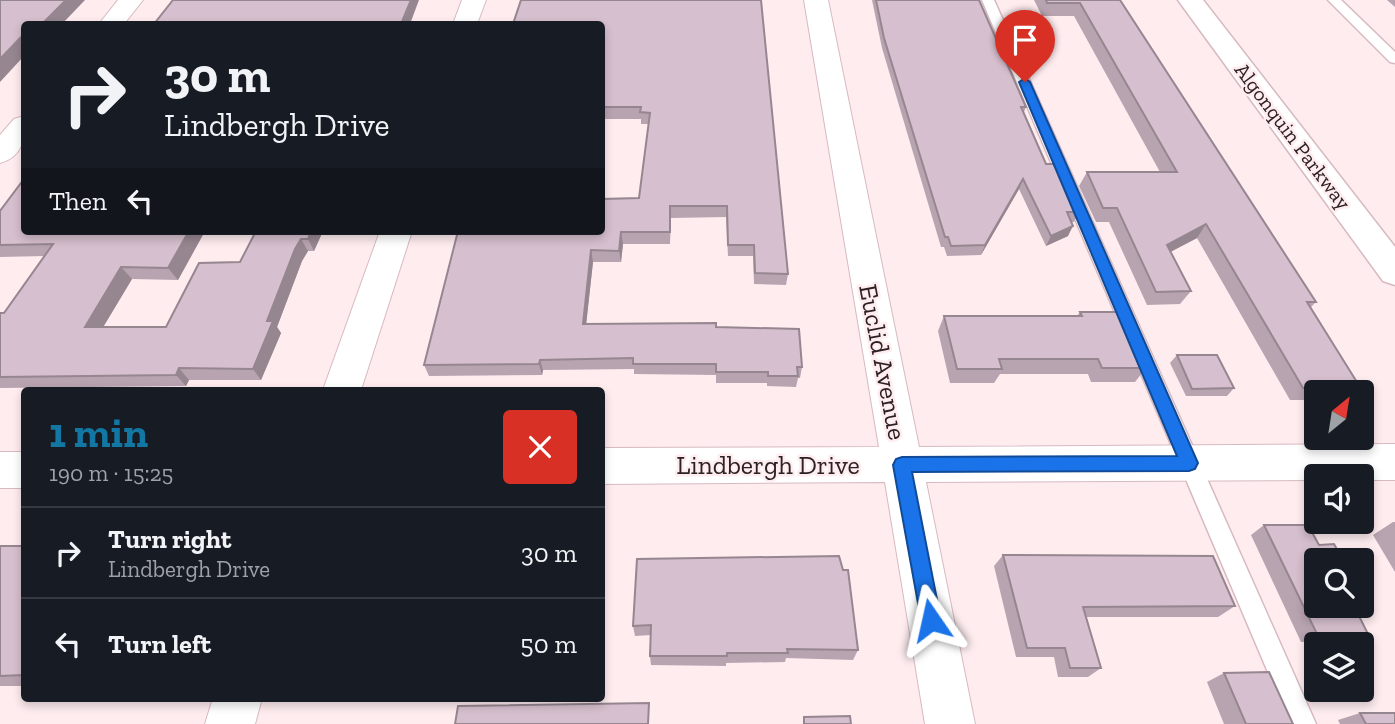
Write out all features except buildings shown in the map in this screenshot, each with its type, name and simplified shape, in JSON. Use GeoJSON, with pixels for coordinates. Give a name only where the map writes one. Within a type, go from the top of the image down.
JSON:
{"type":"FeatureCollection","features":[{"type":"Feature","properties":{"kind":"main road","name":"Algonquin Parkway"},"geometry":{"type":"LineString","coordinates":[[1190,0],[1395,272]]}},
{"type":"Feature","properties":{"kind":"street"},"geometry":{"type":"LineString","coordinates":[[113,21],[131,0]]}},
{"type":"Feature","properties":{"kind":"street"},"geometry":{"type":"LineString","coordinates":[[467,21],[474,0]]}},
{"type":"Feature","properties":{"kind":"street","name":"Euclid Avenue"},"geometry":{"type":"LineString","coordinates":[[816,0],[950,724]]}},
{"type":"Feature","properties":{"kind":"street"},"geometry":{"type":"LineString","coordinates":[[0,154],[21,129]]}},
{"type":"Feature","properties":{"kind":"street"},"geometry":{"type":"LineString","coordinates":[[343,387],[395,235]]}},
{"type":"Feature","properties":{"kind":"street","name":"Lindbergh Drive"},"geometry":{"type":"LineString","coordinates":[[605,466],[1395,462]]}},
{"type":"Feature","properties":{"kind":"street"},"geometry":{"type":"LineString","coordinates":[[0,470],[21,470]]}},
{"type":"Feature","properties":{"kind":"street"},"geometry":{"type":"LineString","coordinates":[[230,724],[237,702]]}},
{"type":"Feature","properties":{"kind":"lane"},"geometry":{"type":"LineString","coordinates":[[988,0],[1303,724]]}},
{"type":"Feature","properties":{"kind":"lane"},"geometry":{"type":"LineString","coordinates":[[1334,0],[1395,59]]}},
{"type":"Feature","properties":{"kind":"route"},"geometry":{"type":"LineString","coordinates":[[931,620],[902,465],[1189,463],[1025,82]]}}]}
